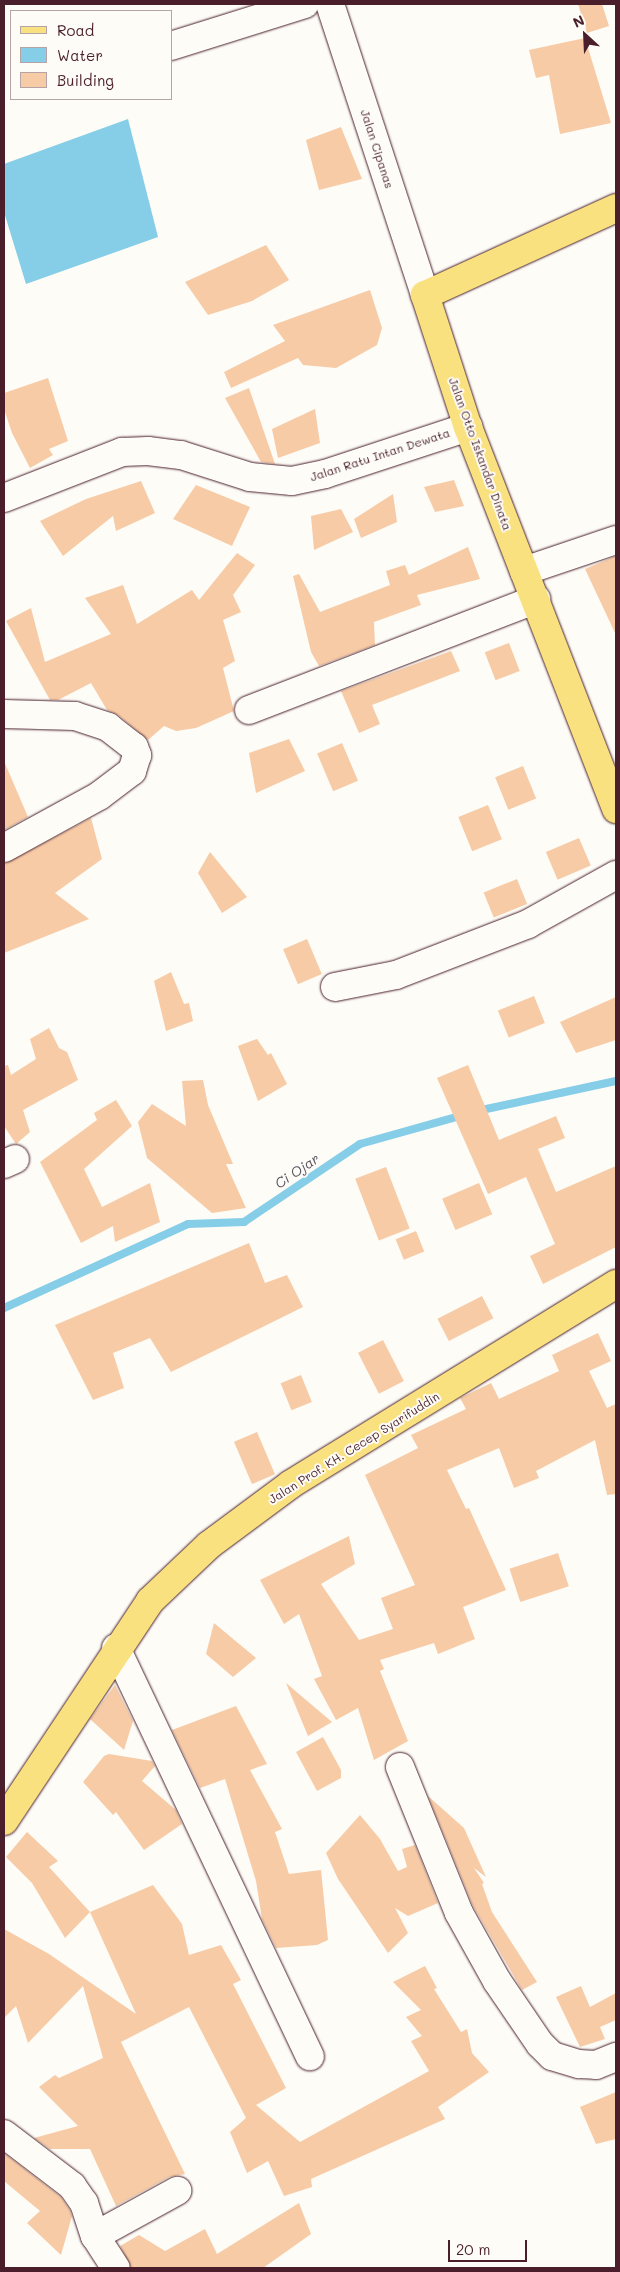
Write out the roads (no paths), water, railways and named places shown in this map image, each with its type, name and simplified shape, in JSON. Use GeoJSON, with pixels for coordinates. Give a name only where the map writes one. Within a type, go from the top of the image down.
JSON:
{"type":"FeatureCollection","features":[{"type":"Feature","properties":{"kind":"main road"},"geometry":{"type":"LineString","coordinates":[[425,294],[616,208]]}},
{"type":"Feature","properties":{"kind":"main road","name":"Jalan Otto Iskandar Dinata"},"geometry":{"type":"LineString","coordinates":[[425,294],[468,427],[616,809]]}},
{"type":"Feature","properties":{"kind":"main road","name":"Jalan Prof. KH. Cecep Syarifuddin"},"geometry":{"type":"LineString","coordinates":[[4,1821],[116,1648],[150,1601],[209,1545],[291,1484],[616,1284]]}},
{"type":"Feature","properties":{"kind":"street"},"geometry":{"type":"LineString","coordinates":[[172,46],[305,4]]}},
{"type":"Feature","properties":{"kind":"street","name":"Jalan Cipanas"},"geometry":{"type":"LineString","coordinates":[[330,4],[425,294]]}},
{"type":"Feature","properties":{"kind":"street","name":"Jalan Ratu Intan Dewata"},"geometry":{"type":"LineString","coordinates":[[4,498],[122,452],[148,451],[182,455],[250,477],[292,482],[325,474],[468,427]]}},
{"type":"Feature","properties":{"kind":"street"},"geometry":{"type":"LineString","coordinates":[[524,571],[616,540]]}},
{"type":"Feature","properties":{"kind":"street"},"geometry":{"type":"LineString","coordinates":[[250,710],[536,599]]}},
{"type":"Feature","properties":{"kind":"street"},"geometry":{"type":"LineString","coordinates":[[4,714],[75,716],[108,727],[134,747],[137,755],[132,772],[99,796],[4,848]]}},
{"type":"Feature","properties":{"kind":"street"},"geometry":{"type":"LineString","coordinates":[[335,987],[396,975],[528,924],[616,875]]}},
{"type":"Feature","properties":{"kind":"street"},"geometry":{"type":"LineString","coordinates":[[116,1648],[310,2056]]}},
{"type":"Feature","properties":{"kind":"street"},"geometry":{"type":"LineString","coordinates":[[400,1767],[459,1913],[497,1981],[540,2044],[552,2056],[579,2064],[596,2065],[616,2057]]}},
{"type":"Feature","properties":{"kind":"street"},"geometry":{"type":"LineString","coordinates":[[4,2134],[72,2186],[84,2203],[95,2236],[116,2268]]}},
{"type":"Feature","properties":{"kind":"street"},"geometry":{"type":"LineString","coordinates":[[95,2236],[176,2191]]}},
{"type":"Feature","properties":{"kind":"water"},"geometry":{"type":"Polygon","coordinates":[[[128,119],[158,237],[26,284],[4,212],[4,164],[128,119]]]}},
{"type":"Feature","properties":{"kind":"waterway","name":"Ci Ojar"},"geometry":{"type":"LineString","coordinates":[[477,1111],[616,1081]]}},
{"type":"Feature","properties":{"kind":"waterway","name":"Ci Ojar"},"geometry":{"type":"LineString","coordinates":[[4,1308],[188,1224],[244,1222],[360,1144],[463,1115]]}}]}
